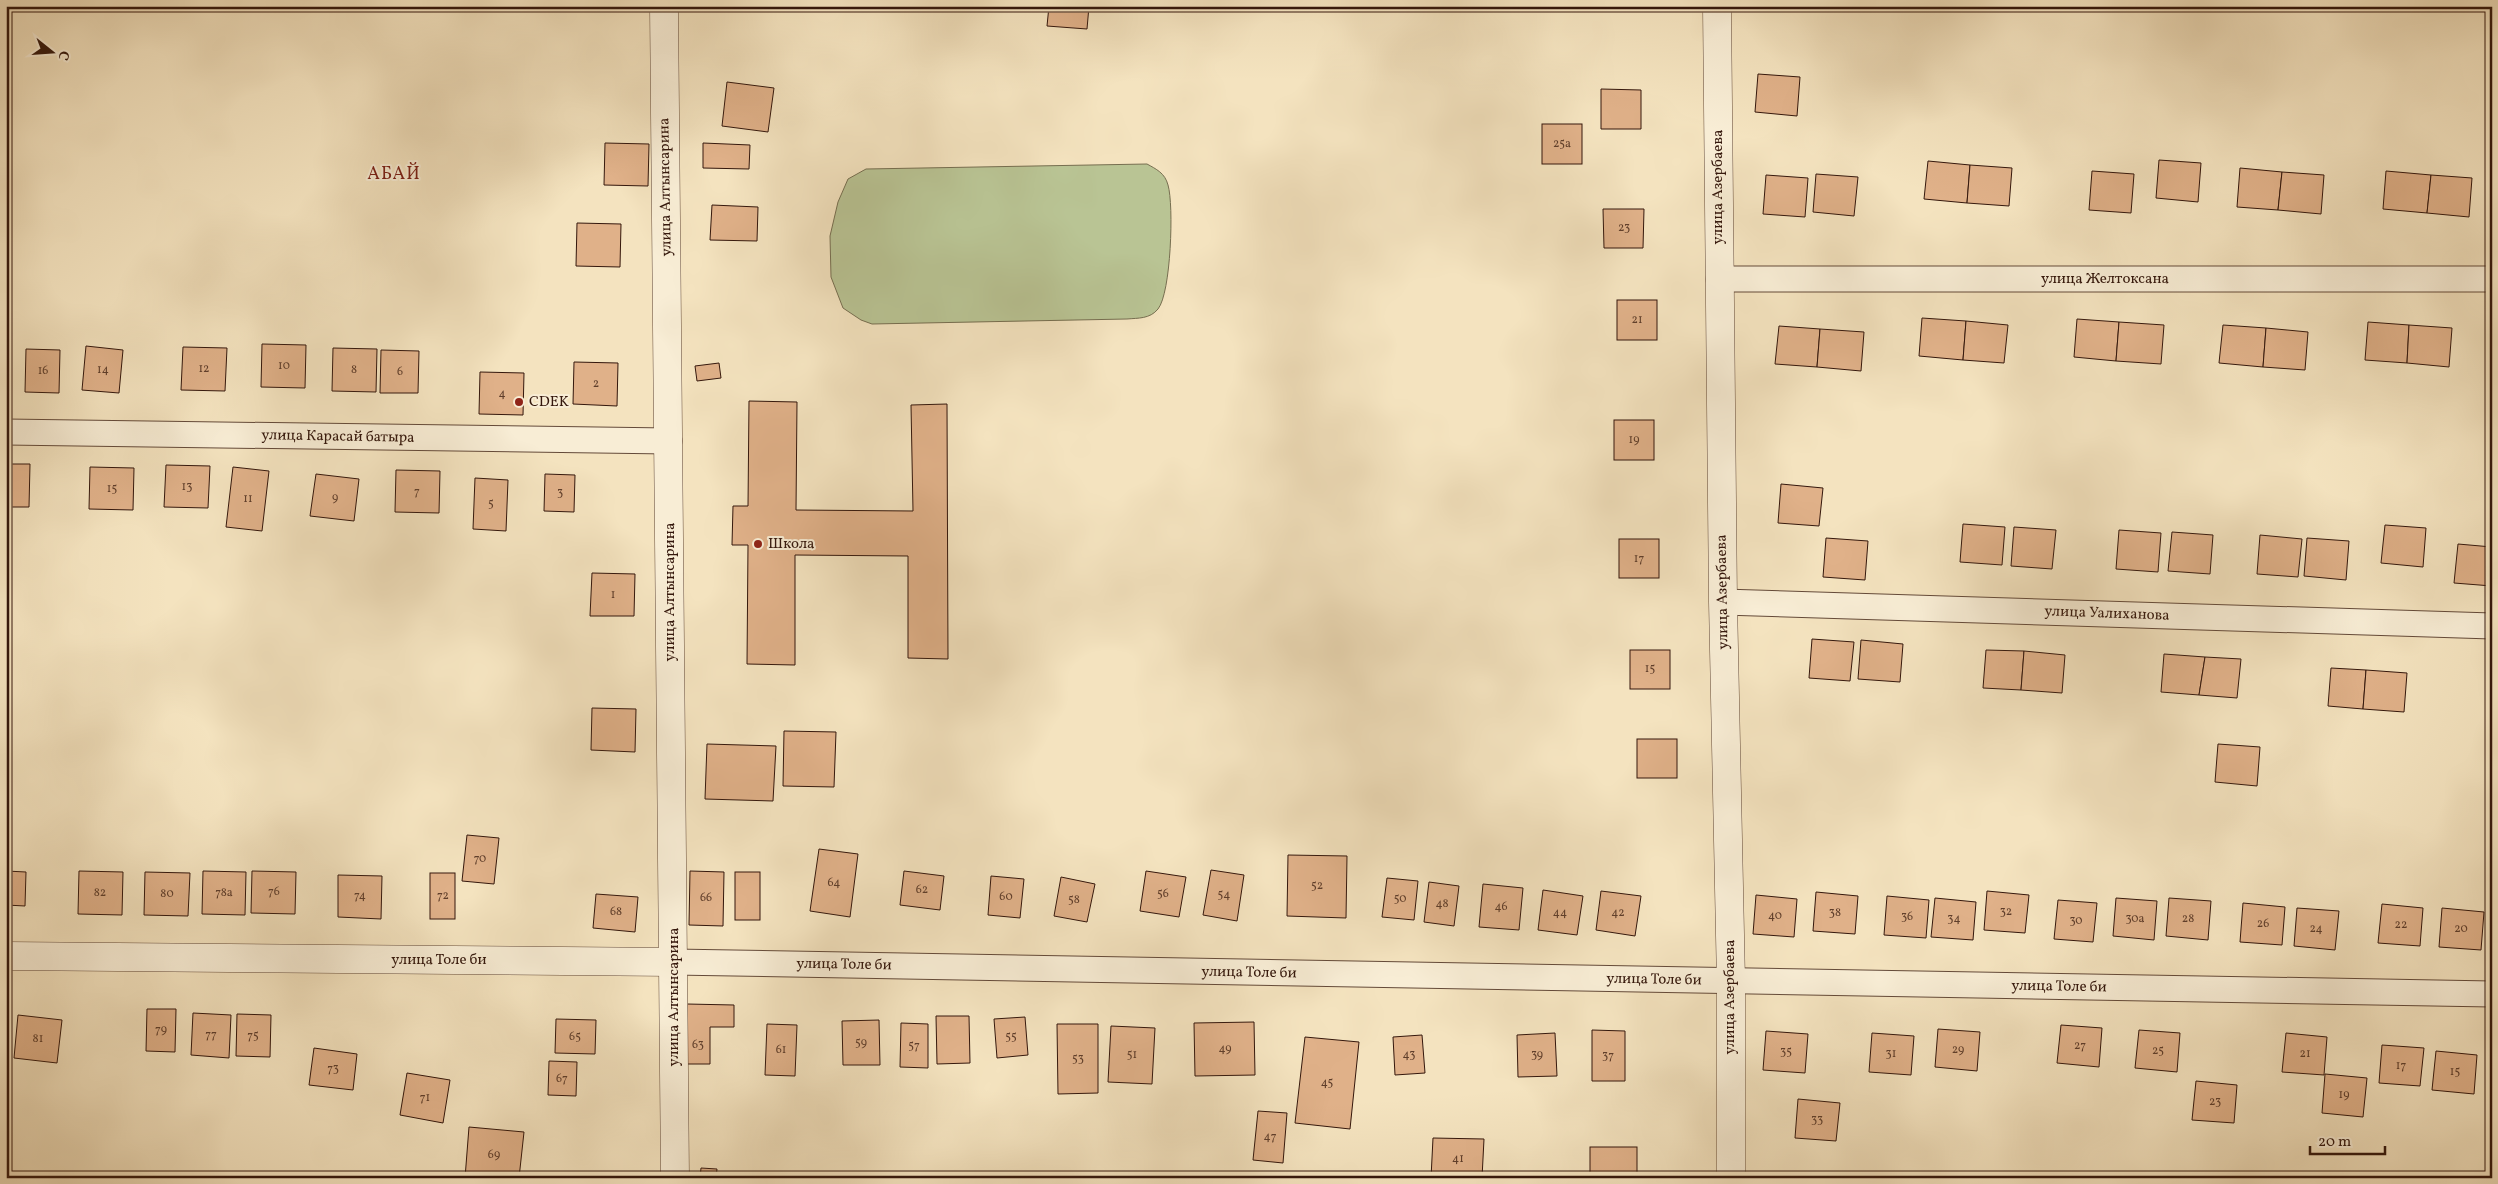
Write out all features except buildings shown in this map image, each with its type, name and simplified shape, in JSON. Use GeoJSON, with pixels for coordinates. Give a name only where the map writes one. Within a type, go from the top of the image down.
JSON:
{"type":"FeatureCollection","features":[{"type":"Feature","properties":{"kind":"street","name":"улица Алтынсарина"},"geometry":{"type":"LineString","coordinates":[[664,6],[675,1178]]}},
{"type":"Feature","properties":{"kind":"street","name":"улица Азербаева"},"geometry":{"type":"LineString","coordinates":[[1717,6],[1718,279],[1731,982],[1731,1178]]}},
{"type":"Feature","properties":{"kind":"street","name":"улица Желтоксана"},"geometry":{"type":"LineString","coordinates":[[1718,279],[2492,279]]}},
{"type":"Feature","properties":{"kind":"street","name":"улица Карасай батыра"},"geometry":{"type":"LineString","coordinates":[[6,432],[669,440]]}},
{"type":"Feature","properties":{"kind":"street","name":"улица Уалиханова"},"geometry":{"type":"LineString","coordinates":[[1723,602],[2492,626]]}},
{"type":"Feature","properties":{"kind":"street","name":"улица Толе би"},"geometry":{"type":"LineString","coordinates":[[6,956],[674,962],[2492,994]]}},
{"type":"Feature","properties":{"kind":"green space"},"geometry":{"type":"Polygon","coordinates":[[[1147,164],[1165,177],[1170,195],[1171,211],[1166,286],[1158,309],[1151,315],[1127,319],[872,324],[861,320],[843,308],[831,277],[830,236],[838,202],[848,179],[866,169],[1147,164]]]}},
{"type":"Feature","properties":{"kind":"place","name":"CDEK"},"geometry":{"type":"Point","coordinates":[519,402]}},
{"type":"Feature","properties":{"kind":"place","name":"Школа"},"geometry":{"type":"Point","coordinates":[758,544]}},
{"type":"Feature","properties":{"kind":"district","name":"АБАЙ"},"geometry":{"type":"Point","coordinates":[394,174]}}]}
